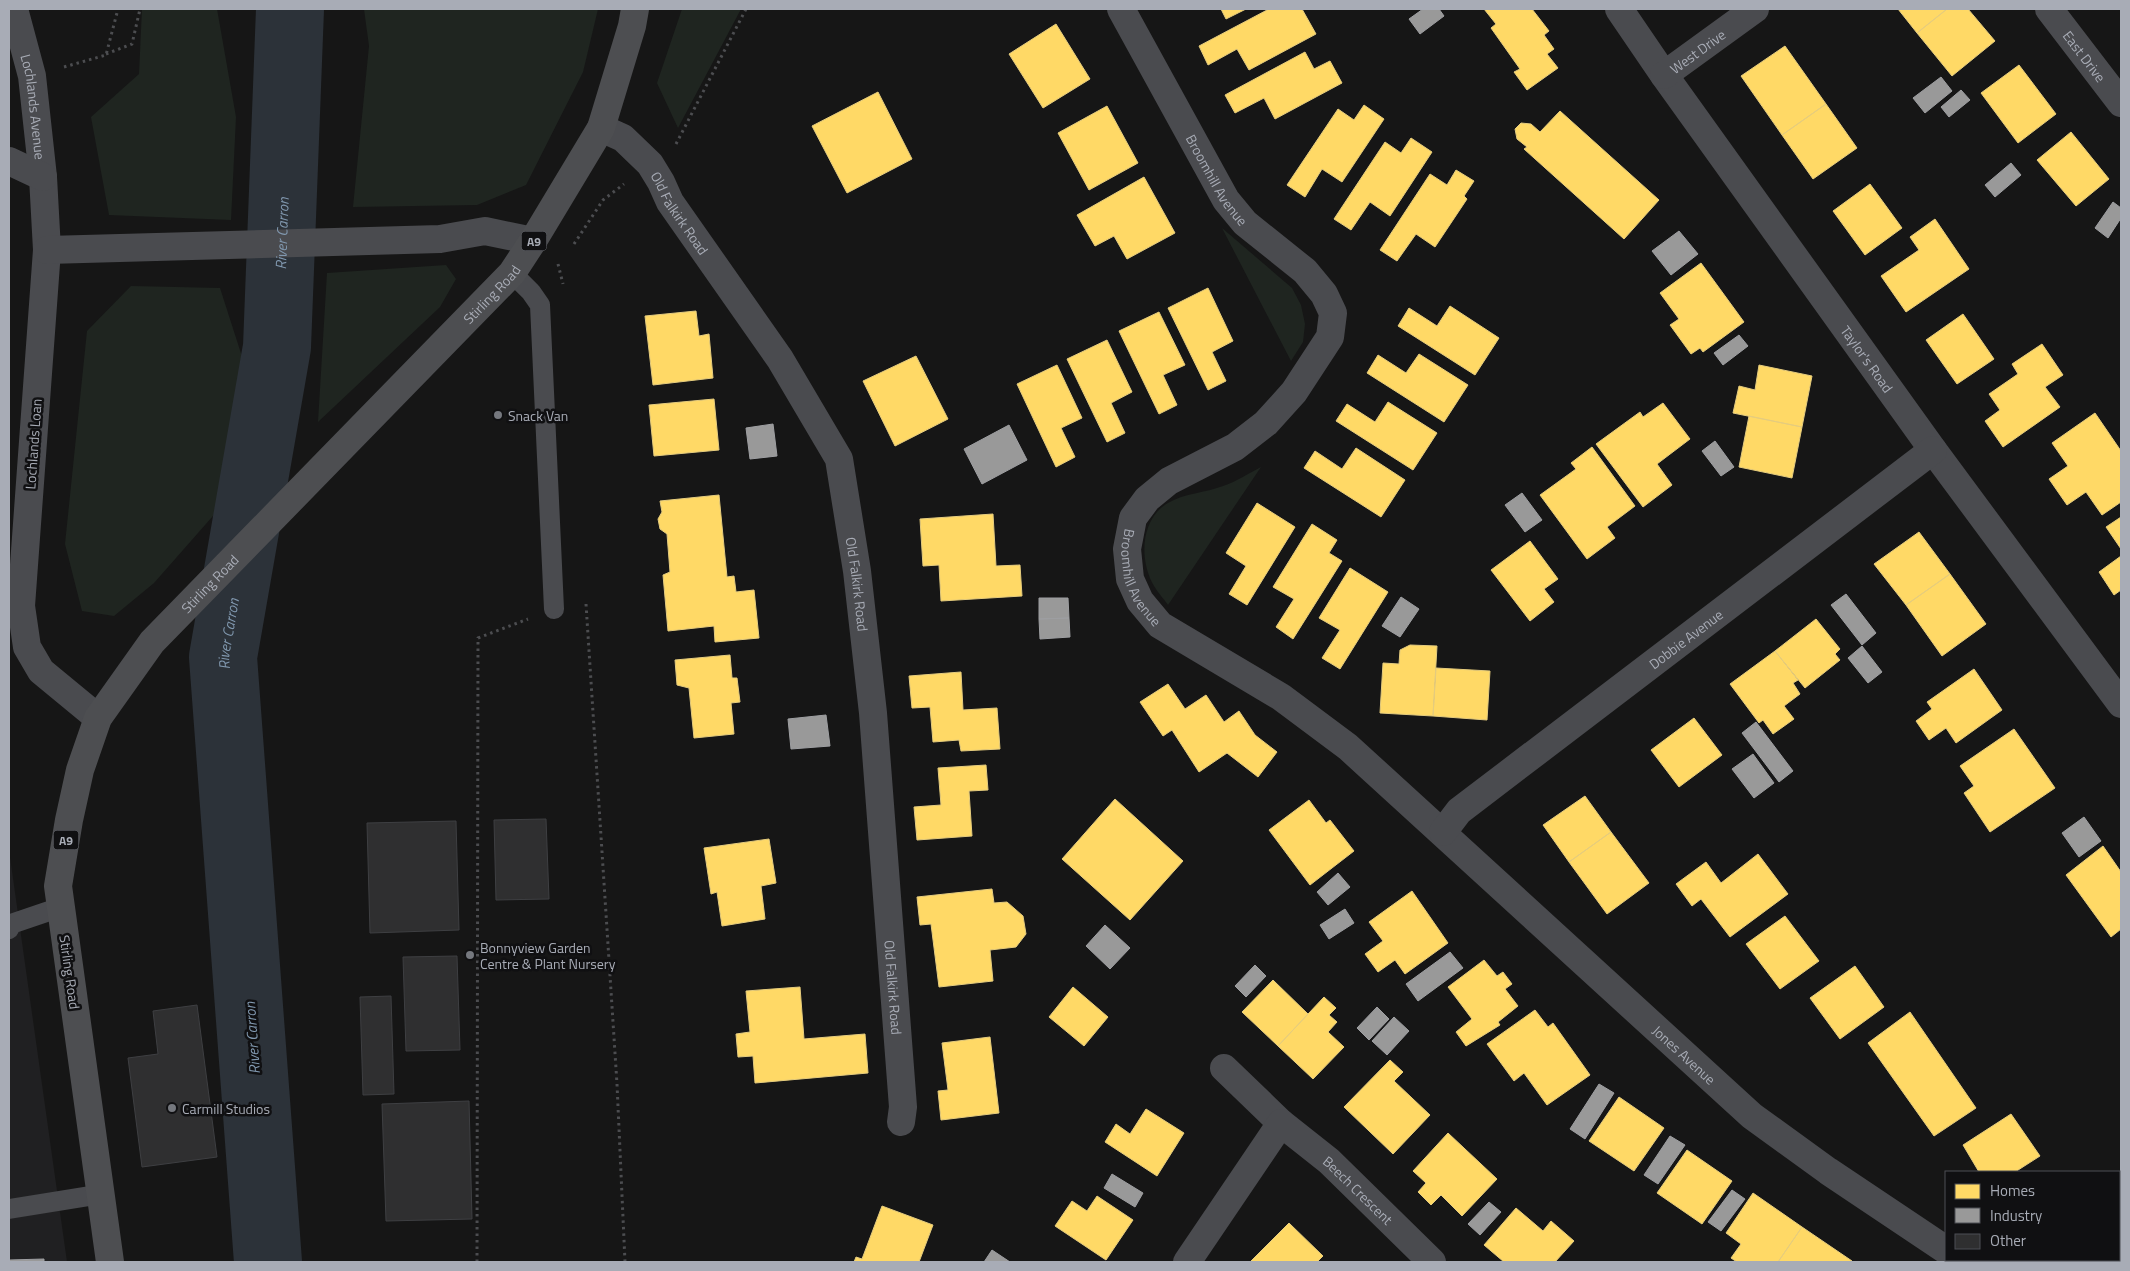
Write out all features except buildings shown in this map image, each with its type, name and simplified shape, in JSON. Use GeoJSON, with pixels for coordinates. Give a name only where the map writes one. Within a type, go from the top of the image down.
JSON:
{"type":"FeatureCollection","features":[{"type":"Feature","properties":{"kind":"main road","name":"Stirling Road"},"geometry":{"type":"LineString","coordinates":[[110,1262],[58,886],[80,770],[98,718],[152,642],[512,273],[534,241],[600,128],[632,26],[635,9]]}},
{"type":"Feature","properties":{"kind":"street","name":"Lochlands Avenue"},"geometry":{"type":"LineString","coordinates":[[14,9],[32,76],[43,177]]}},
{"type":"Feature","properties":{"kind":"street","name":"Broomhill Avenue"},"geometry":{"type":"LineString","coordinates":[[1121,9],[1226,200],[1245,223],[1305,271],[1324,294],[1332,313],[1330,337],[1294,392],[1266,423],[1235,448],[1169,481],[1147,500],[1133,518],[1127,549],[1130,579],[1140,602],[1160,625],[1281,697],[1348,747],[1444,832]]}},
{"type":"Feature","properties":{"kind":"street","name":"Taylor's Road"},"geometry":{"type":"LineString","coordinates":[[1619,9],[1664,75],[1933,450],[2121,704]]}},
{"type":"Feature","properties":{"kind":"street","name":"West Drive"},"geometry":{"type":"LineString","coordinates":[[1664,75],[1754,9]]}},
{"type":"Feature","properties":{"kind":"street","name":"East Drive"},"geometry":{"type":"LineString","coordinates":[[2049,9],[2121,103]]}},
{"type":"Feature","properties":{"kind":"street","name":"Old Falkirk Road"},"geometry":{"type":"LineString","coordinates":[[600,128],[623,138],[650,164],[670,202],[780,359],[839,459],[857,571],[873,712],[889,937],[896,1001],[903,1107],[901,1122]]}},
{"type":"Feature","properties":{"kind":"street"},"geometry":{"type":"LineString","coordinates":[[9,161],[43,177]]}},
{"type":"Feature","properties":{"kind":"street","name":"Lochlands Loan"},"geometry":{"type":"LineString","coordinates":[[43,177],[47,250],[21,606],[27,647],[41,671],[98,718]]}},
{"type":"Feature","properties":{"kind":"street"},"geometry":{"type":"LineString","coordinates":[[47,250],[440,238],[485,231],[534,241]]}},
{"type":"Feature","properties":{"kind":"street","name":"Dobbie Avenue"},"geometry":{"type":"LineString","coordinates":[[1444,832],[1459,811],[1933,450]]}},
{"type":"Feature","properties":{"kind":"street","name":"Jones Avenue"},"geometry":{"type":"LineString","coordinates":[[1444,832],[1752,1116],[1828,1171],[1945,1249]]}},
{"type":"Feature","properties":{"kind":"street","name":"Beech Crescent"},"geometry":{"type":"LineString","coordinates":[[1224,1068],[1281,1123],[1329,1161],[1432,1262]]}},
{"type":"Feature","properties":{"kind":"street"},"geometry":{"type":"LineString","coordinates":[[1187,1262],[1281,1123]]}},
{"type":"Feature","properties":{"kind":"lane"},"geometry":{"type":"LineString","coordinates":[[512,273],[531,292],[540,305],[554,609]]}},
{"type":"Feature","properties":{"kind":"lane"},"geometry":{"type":"LineString","coordinates":[[9,929],[11,924],[61,907]]}},
{"type":"Feature","properties":{"kind":"lane"},"geometry":{"type":"LineString","coordinates":[[9,1209],[102,1194]]}},
{"type":"Feature","properties":{"kind":"path"},"geometry":{"type":"LineString","coordinates":[[106,55],[118,9]]}},
{"type":"Feature","properties":{"kind":"path"},"geometry":{"type":"LineString","coordinates":[[32,76],[106,55],[132,44],[140,9]]}},
{"type":"Feature","properties":{"kind":"path"},"geometry":{"type":"LineString","coordinates":[[534,241],[560,265],[564,293]]}},
{"type":"Feature","properties":{"kind":"path"},"geometry":{"type":"LineString","coordinates":[[586,599],[626,1262]]}},
{"type":"Feature","properties":{"kind":"path"},"geometry":{"type":"LineString","coordinates":[[477,1262],[478,638],[554,609]]}},
{"type":"Feature","properties":{"kind":"shaded area"},"geometry":{"type":"Polygon","coordinates":[[[142,9],[217,9],[236,117],[231,220],[109,215],[91,117],[139,74],[142,9]]]}},
{"type":"Feature","properties":{"kind":"shaded area"},"geometry":{"type":"Polygon","coordinates":[[[364,9],[598,9],[583,72],[526,185],[477,205],[353,207],[369,46],[364,9]]]}},
{"type":"Feature","properties":{"kind":"shaded area"},"geometry":{"type":"Polygon","coordinates":[[[682,9],[741,9],[678,128],[657,83],[682,9]]]}},
{"type":"Feature","properties":{"kind":"shaded area"},"geometry":{"type":"Polygon","coordinates":[[[1222,228],[1292,288],[1301,305],[1305,324],[1303,342],[1291,361],[1222,228]]]}},
{"type":"Feature","properties":{"kind":"shaded area"},"geometry":{"type":"Polygon","coordinates":[[[446,265],[456,279],[440,307],[318,422],[327,273],[446,265]]]}},
{"type":"Feature","properties":{"kind":"shaded area"},"geometry":{"type":"Polygon","coordinates":[[[131,286],[220,288],[246,369],[227,500],[154,583],[114,616],[82,611],[65,544],[87,331],[131,286]]]}},
{"type":"Feature","properties":{"kind":"shaded area"},"geometry":{"type":"Polygon","coordinates":[[[1261,467],[1168,605],[1154,586],[1146,565],[1145,541],[1152,519],[1168,503],[1188,495],[1228,484],[1261,467]]]}},
{"type":"Feature","properties":{"kind":"shaded area"},"geometry":{"type":"Polygon","coordinates":[[[9,850],[67,1262],[9,1262],[9,850]]]}},
{"type":"Feature","properties":{"kind":"waterway","name":"River Carron"},"geometry":{"type":"LineString","coordinates":[[268,1262],[223,657],[277,347],[290,9]]}},
{"type":"Feature","properties":{"kind":"place","name":"Snack Van"},"geometry":{"type":"Point","coordinates":[498,415]}},
{"type":"Feature","properties":{"kind":"place","name":"Bonnyview Garden Centre & Plant Nursery"},"geometry":{"type":"Point","coordinates":[470,955]}},
{"type":"Feature","properties":{"kind":"place","name":"Carmill Studios"},"geometry":{"type":"Point","coordinates":[172,1108]}}]}
